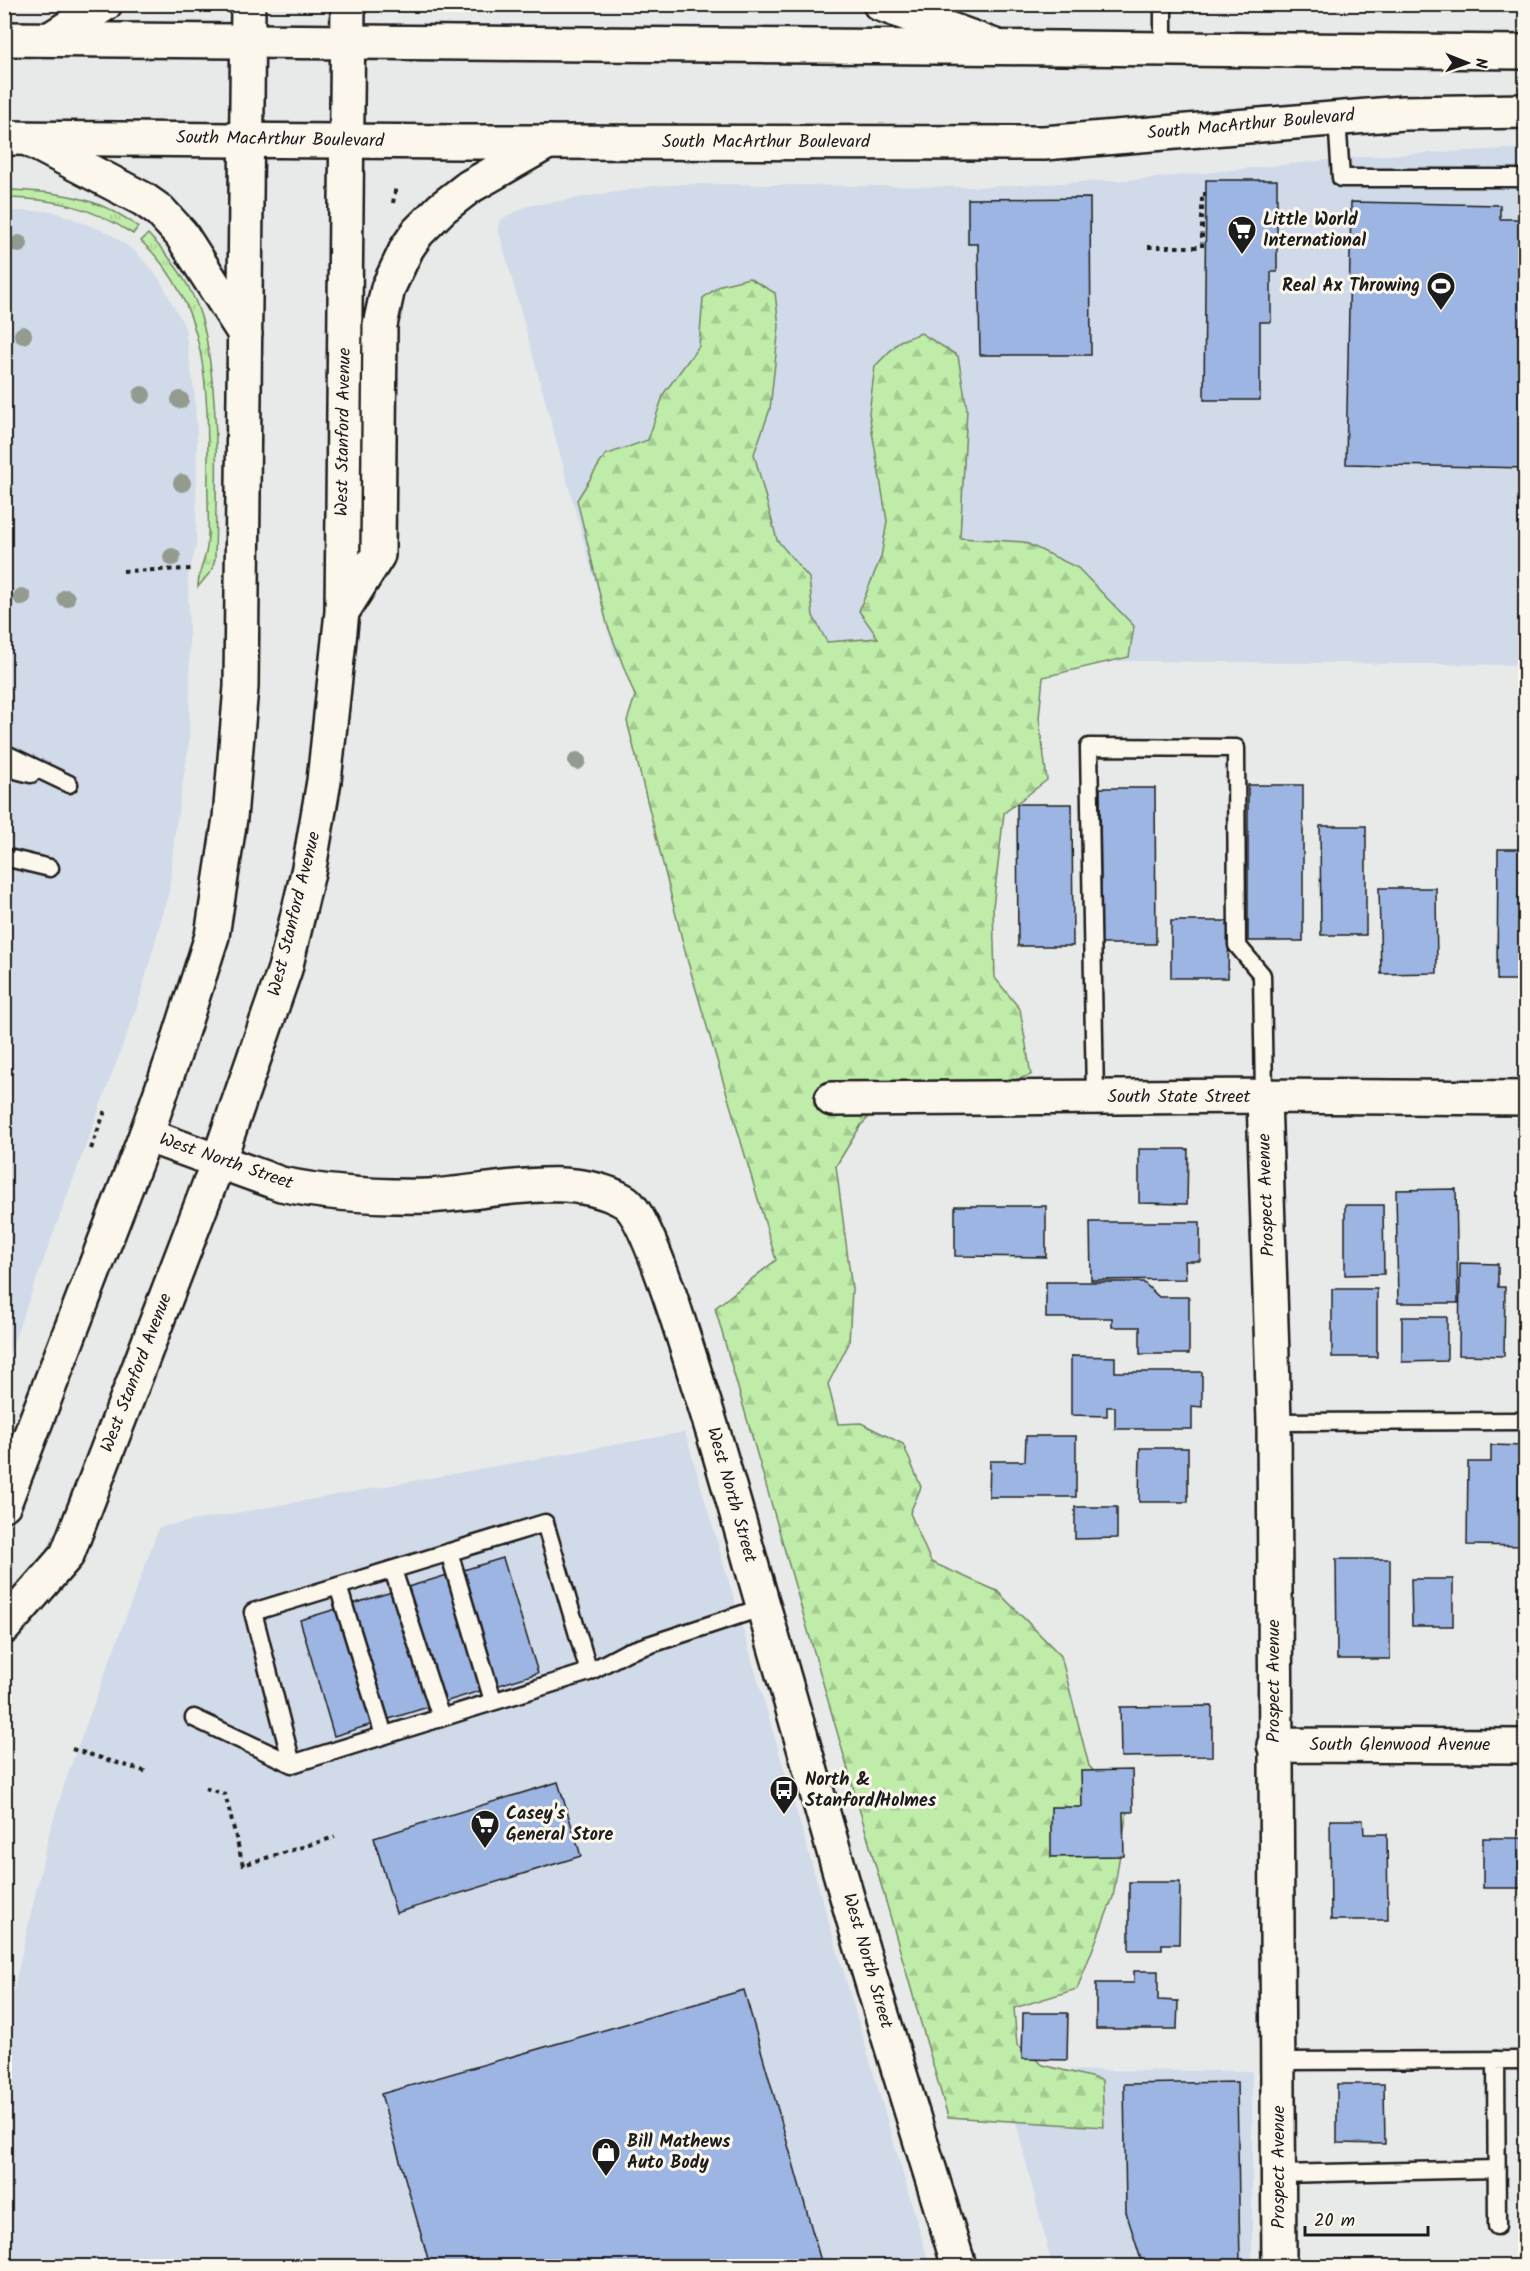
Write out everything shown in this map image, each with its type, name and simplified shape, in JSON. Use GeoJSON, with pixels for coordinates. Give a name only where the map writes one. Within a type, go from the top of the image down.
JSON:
{"type":"FeatureCollection","features":[{"type":"Feature","properties":{"kind":"main road"},"geometry":{"type":"LineString","coordinates":[[52,38],[105,4]]}},
{"type":"Feature","properties":{"kind":"main road"},"geometry":{"type":"LineString","coordinates":[[4,1504],[146,1135],[212,936],[230,818],[241,687],[248,4]]}},
{"type":"Feature","properties":{"kind":"main road","name":"West Stanford Avenue"},"geometry":{"type":"LineString","coordinates":[[4,1627],[67,1556],[218,1162],[285,969],[309,868],[324,781],[342,612],[348,4]]}},
{"type":"Feature","properties":{"kind":"main road"},"geometry":{"type":"LineString","coordinates":[[880,4],[995,46]]}},
{"type":"Feature","properties":{"kind":"main road"},"geometry":{"type":"LineString","coordinates":[[4,39],[1526,52]]}},
{"type":"Feature","properties":{"kind":"main road","name":"South MacArthur Boulevard"},"geometry":{"type":"LineString","coordinates":[[16,139],[1044,143],[1402,112],[1526,111]]}},
{"type":"Feature","properties":{"kind":"main road"},"geometry":{"type":"LineString","coordinates":[[16,139],[144,199],[160,212],[181,234],[245,334]]}},
{"type":"Feature","properties":{"kind":"main road"},"geometry":{"type":"LineString","coordinates":[[342,612],[378,555],[380,326],[388,288],[418,232],[442,208],[469,187],[548,142]]}},
{"type":"Feature","properties":{"kind":"main road","name":"South State Street"},"geometry":{"type":"LineString","coordinates":[[832,1099],[1264,1096],[1526,1098]]}},
{"type":"Feature","properties":{"kind":"main road","name":"Prospect Avenue"},"geometry":{"type":"LineString","coordinates":[[1264,1096],[1274,1422],[1274,1745],[1279,2266]]}},
{"type":"Feature","properties":{"kind":"main road","name":"West North Street"},"geometry":{"type":"LineString","coordinates":[[146,1135],[281,1184],[304,1189],[429,1196],[554,1185],[596,1190],[628,1203],[646,1232],[670,1296],[705,1404],[860,1940],[959,2266]]}},
{"type":"Feature","properties":{"kind":"main road","name":"South Glenwood Avenue"},"geometry":{"type":"LineString","coordinates":[[1274,1745],[1526,1746]]}},
{"type":"Feature","properties":{"kind":"lane"},"geometry":{"type":"LineString","coordinates":[[1163,4],[1163,48]]}},
{"type":"Feature","properties":{"kind":"lane"},"geometry":{"type":"LineString","coordinates":[[1337,118],[1341,178],[1526,178]]}},
{"type":"Feature","properties":{"kind":"lane"},"geometry":{"type":"LineString","coordinates":[[1095,1098],[1089,747],[1236,748],[1237,945],[1262,975],[1264,1096]]}},
{"type":"Feature","properties":{"kind":"lane"},"geometry":{"type":"LineString","coordinates":[[4,753],[69,784]]}},
{"type":"Feature","properties":{"kind":"lane"},"geometry":{"type":"LineString","coordinates":[[4,767],[69,784]]}},
{"type":"Feature","properties":{"kind":"lane"},"geometry":{"type":"LineString","coordinates":[[4,778],[69,784]]}},
{"type":"Feature","properties":{"kind":"lane"},"geometry":{"type":"LineString","coordinates":[[4,857],[50,868]]}},
{"type":"Feature","properties":{"kind":"lane"},"geometry":{"type":"LineString","coordinates":[[1274,1422],[1526,1421]]}},
{"type":"Feature","properties":{"kind":"lane"},"geometry":{"type":"LineString","coordinates":[[292,1764],[253,1612],[545,1523],[589,1672]]}},
{"type":"Feature","properties":{"kind":"lane"},"geometry":{"type":"LineString","coordinates":[[449,1552],[494,1701]]}},
{"type":"Feature","properties":{"kind":"lane"},"geometry":{"type":"LineString","coordinates":[[393,1570],[441,1718]]}},
{"type":"Feature","properties":{"kind":"lane"},"geometry":{"type":"LineString","coordinates":[[338,1586],[384,1735]]}},
{"type":"Feature","properties":{"kind":"lane"},"geometry":{"type":"LineString","coordinates":[[194,1718],[292,1764],[589,1672],[627,1652],[764,1607]]}},
{"type":"Feature","properties":{"kind":"lane"},"geometry":{"type":"LineString","coordinates":[[1496,2060],[1497,2226]]}},
{"type":"Feature","properties":{"kind":"lane"},"geometry":{"type":"LineString","coordinates":[[1278,2061],[1526,2060]]}},
{"type":"Feature","properties":{"kind":"lane"},"geometry":{"type":"LineString","coordinates":[[1279,2174],[1496,2169]]}},
{"type":"Feature","properties":{"kind":"path"},"geometry":{"type":"LineString","coordinates":[[1148,247],[1202,247],[1202,194],[1206,194]]}},
{"type":"Feature","properties":{"kind":"path"},"geometry":{"type":"LineString","coordinates":[[123,571],[194,569]]}},
{"type":"Feature","properties":{"kind":"path"},"geometry":{"type":"LineString","coordinates":[[91,1149],[106,1108]]}},
{"type":"Feature","properties":{"kind":"path"},"geometry":{"type":"LineString","coordinates":[[72,1749],[147,1772]]}},
{"type":"Feature","properties":{"kind":"path"},"geometry":{"type":"LineString","coordinates":[[205,1788],[225,1794],[243,1865],[335,1837]]}},
{"type":"Feature","properties":{"kind":"shaded area"},"geometry":{"type":"Polygon","coordinates":[[[1525,148],[1525,665],[615,656],[498,228],[500,220],[527,206],[654,186],[687,184],[977,187],[1144,179],[1368,156],[1525,148]]]}},
{"type":"Feature","properties":{"kind":"shaded area"},"geometry":{"type":"Polygon","coordinates":[[[4,211],[52,211],[109,233],[136,252],[159,278],[185,327],[197,430],[196,547],[188,576],[189,743],[175,832],[169,891],[139,1001],[5,1365],[4,211]]]}},
{"type":"Feature","properties":{"kind":"shaded area"},"geometry":{"type":"Polygon","coordinates":[[[685,1432],[930,2266],[5,2266],[4,2062],[13,1993],[49,1834],[65,1782],[159,1527],[685,1432]]]}},
{"type":"Feature","properties":{"kind":"shaded area"},"geometry":{"type":"Polygon","coordinates":[[[1003,2070],[1252,2071],[1252,2266],[1052,2266],[1003,2070]]]}},
{"type":"Feature","properties":{"kind":"shaded area"},"geometry":{"type":"Polygon","coordinates":[[[1304,2261],[1525,2262],[1526,2266],[1304,2266],[1304,2261]]]}},
{"type":"Feature","properties":{"kind":"green space"},"geometry":{"type":"Polygon","coordinates":[[[5,190],[75,197],[108,208],[138,227],[133,234],[102,217],[72,206],[40,200],[5,198],[5,190]]]}},
{"type":"Feature","properties":{"kind":"green space"},"geometry":{"type":"Polygon","coordinates":[[[148,234],[162,249],[191,291],[201,318],[209,353],[216,442],[215,559],[212,570],[198,587],[207,547],[208,529],[207,411],[200,349],[192,319],[180,291],[163,265],[141,241],[148,234]]]}},
{"type":"Feature","properties":{"kind":"green space"},"geometry":{"type":"Polygon","coordinates":[[[749,278],[775,293],[779,326],[770,409],[754,454],[777,540],[809,578],[813,616],[827,642],[878,638],[859,611],[881,557],[887,521],[869,413],[875,366],[900,341],[921,333],[958,356],[967,409],[960,538],[1024,542],[1078,568],[1134,626],[1129,657],[1043,677],[1039,718],[1047,780],[1004,813],[993,907],[995,978],[1020,1009],[1031,1075],[985,1089],[895,1092],[861,1125],[836,1166],[852,1289],[849,1343],[828,1384],[838,1424],[861,1423],[903,1444],[921,1487],[910,1513],[931,1562],[997,1591],[1061,1656],[1089,1766],[1128,1805],[1113,1897],[1077,1989],[1014,2008],[1017,2045],[1043,2065],[1102,2080],[1104,2127],[948,2117],[715,1308],[776,1260],[687,959],[627,721],[635,696],[607,624],[577,500],[605,455],[648,440],[664,393],[699,346],[703,298],[721,285],[749,278]]]}},
{"type":"Feature","properties":{"kind":"building"},"geometry":{"type":"Polygon","coordinates":[[[1206,180],[1277,180],[1277,272],[1271,272],[1271,322],[1260,322],[1260,400],[1204,400],[1206,180]]]}},
{"type":"Feature","properties":{"kind":"building"},"geometry":{"type":"Polygon","coordinates":[[[1090,198],[1091,355],[980,355],[978,244],[968,244],[968,199],[1090,198]]]}},
{"type":"Feature","properties":{"kind":"building"},"geometry":{"type":"Polygon","coordinates":[[[1351,202],[1500,205],[1500,219],[1526,219],[1526,468],[1346,464],[1351,202]]]}},
{"type":"Feature","properties":{"kind":"building"},"geometry":{"type":"Polygon","coordinates":[[[1248,785],[1303,785],[1303,941],[1248,941],[1248,785]]]}},
{"type":"Feature","properties":{"kind":"building"},"geometry":{"type":"Polygon","coordinates":[[[1100,788],[1155,788],[1156,944],[1101,944],[1100,788]]]}},
{"type":"Feature","properties":{"kind":"building"},"geometry":{"type":"Polygon","coordinates":[[[1017,804],[1072,804],[1073,946],[1018,946],[1017,804]]]}},
{"type":"Feature","properties":{"kind":"building"},"geometry":{"type":"Polygon","coordinates":[[[1320,826],[1366,826],[1366,935],[1321,935],[1320,826]]]}},
{"type":"Feature","properties":{"kind":"building"},"geometry":{"type":"Polygon","coordinates":[[[1498,849],[1526,849],[1526,980],[1497,980],[1498,849]]]}},
{"type":"Feature","properties":{"kind":"building"},"geometry":{"type":"Polygon","coordinates":[[[1379,888],[1436,888],[1437,973],[1381,974],[1379,888]]]}},
{"type":"Feature","properties":{"kind":"building"},"geometry":{"type":"Polygon","coordinates":[[[1171,921],[1229,921],[1228,978],[1171,978],[1171,921]]]}},
{"type":"Feature","properties":{"kind":"building"},"geometry":{"type":"Polygon","coordinates":[[[1139,1149],[1188,1149],[1187,1204],[1139,1203],[1139,1149]]]}},
{"type":"Feature","properties":{"kind":"building"},"geometry":{"type":"Polygon","coordinates":[[[1456,1189],[1458,1303],[1398,1303],[1396,1190],[1456,1189]]]}},
{"type":"Feature","properties":{"kind":"building"},"geometry":{"type":"Polygon","coordinates":[[[1345,1205],[1383,1205],[1384,1274],[1345,1275],[1345,1205]]]}},
{"type":"Feature","properties":{"kind":"building"},"geometry":{"type":"Polygon","coordinates":[[[955,1206],[1046,1206],[1046,1257],[955,1256],[955,1206]]]}},
{"type":"Feature","properties":{"kind":"building"},"geometry":{"type":"Polygon","coordinates":[[[1090,1222],[1200,1222],[1200,1261],[1185,1261],[1186,1279],[1091,1280],[1090,1222]]]}},
{"type":"Feature","properties":{"kind":"building"},"geometry":{"type":"Polygon","coordinates":[[[1460,1263],[1498,1264],[1498,1287],[1505,1287],[1504,1356],[1459,1355],[1460,1263]]]}},
{"type":"Feature","properties":{"kind":"building"},"geometry":{"type":"Polygon","coordinates":[[[1046,1282],[1143,1282],[1159,1297],[1189,1297],[1189,1354],[1140,1354],[1140,1327],[1112,1327],[1112,1318],[1046,1318],[1046,1282]]]}},
{"type":"Feature","properties":{"kind":"building"},"geometry":{"type":"Polygon","coordinates":[[[1332,1289],[1377,1289],[1377,1357],[1332,1357],[1332,1289]]]}},
{"type":"Feature","properties":{"kind":"building"},"geometry":{"type":"Polygon","coordinates":[[[1402,1317],[1447,1317],[1447,1361],[1402,1362],[1402,1317]]]}},
{"type":"Feature","properties":{"kind":"building"},"geometry":{"type":"Polygon","coordinates":[[[1071,1356],[1115,1357],[1115,1372],[1202,1372],[1202,1407],[1192,1406],[1192,1429],[1115,1429],[1115,1407],[1107,1407],[1107,1416],[1071,1415],[1071,1356]]]}},
{"type":"Feature","properties":{"kind":"building"},"geometry":{"type":"Polygon","coordinates":[[[1026,1436],[1076,1436],[1076,1497],[989,1497],[990,1461],[1025,1461],[1026,1436]]]}},
{"type":"Feature","properties":{"kind":"building"},"geometry":{"type":"Polygon","coordinates":[[[1491,1445],[1526,1446],[1526,1546],[1467,1545],[1468,1462],[1491,1462],[1491,1445]]]}},
{"type":"Feature","properties":{"kind":"building"},"geometry":{"type":"Polygon","coordinates":[[[1140,1448],[1188,1448],[1188,1502],[1139,1502],[1140,1448]]]}},
{"type":"Feature","properties":{"kind":"building"},"geometry":{"type":"Polygon","coordinates":[[[1075,1507],[1117,1507],[1117,1538],[1075,1539],[1075,1507]]]}},
{"type":"Feature","properties":{"kind":"building"},"geometry":{"type":"Polygon","coordinates":[[[503,1558],[538,1673],[334,1736],[300,1620],[503,1558]]]}},
{"type":"Feature","properties":{"kind":"building"},"geometry":{"type":"Polygon","coordinates":[[[1336,1559],[1390,1559],[1390,1659],[1337,1659],[1336,1559]]]}},
{"type":"Feature","properties":{"kind":"building"},"geometry":{"type":"Polygon","coordinates":[[[1411,1579],[1453,1579],[1453,1626],[1412,1626],[1411,1579]]]}},
{"type":"Feature","properties":{"kind":"building"},"geometry":{"type":"Polygon","coordinates":[[[1212,1706],[1212,1756],[1121,1757],[1120,1707],[1212,1706]]]}},
{"type":"Feature","properties":{"kind":"building"},"geometry":{"type":"Polygon","coordinates":[[[1132,1770],[1133,1812],[1123,1812],[1124,1856],[1051,1857],[1051,1807],[1082,1807],[1081,1771],[1132,1770]]]}},
{"type":"Feature","properties":{"kind":"building"},"geometry":{"type":"Polygon","coordinates":[[[558,1782],[581,1856],[396,1913],[374,1838],[558,1782]]]}},
{"type":"Feature","properties":{"kind":"building"},"geometry":{"type":"Polygon","coordinates":[[[1330,1820],[1363,1820],[1364,1834],[1387,1834],[1388,1920],[1331,1920],[1330,1820]]]}},
{"type":"Feature","properties":{"kind":"building"},"geometry":{"type":"Polygon","coordinates":[[[1483,1838],[1526,1838],[1526,1888],[1483,1888],[1483,1838]]]}},
{"type":"Feature","properties":{"kind":"building"},"geometry":{"type":"Polygon","coordinates":[[[1129,1882],[1180,1882],[1179,1944],[1162,1944],[1162,1950],[1129,1950],[1129,1882]]]}},
{"type":"Feature","properties":{"kind":"building"},"geometry":{"type":"Polygon","coordinates":[[[1134,1971],[1158,1971],[1158,2000],[1178,2001],[1177,2029],[1096,2029],[1096,1983],[1134,1983],[1134,1971]]]}},
{"type":"Feature","properties":{"kind":"building"},"geometry":{"type":"Polygon","coordinates":[[[744,1990],[822,2265],[430,2266],[381,2094],[744,1990]]]}},
{"type":"Feature","properties":{"kind":"building"},"geometry":{"type":"Polygon","coordinates":[[[1023,2013],[1068,2013],[1067,2060],[1022,2059],[1023,2013]]]}},
{"type":"Feature","properties":{"kind":"building"},"geometry":{"type":"Polygon","coordinates":[[[1237,2082],[1240,2266],[1143,2266],[1126,2212],[1124,2084],[1237,2082]]]}},
{"type":"Feature","properties":{"kind":"building"},"geometry":{"type":"Polygon","coordinates":[[[1337,2084],[1384,2084],[1385,2144],[1337,2143],[1337,2084]]]}},
{"type":"Feature","properties":{"kind":"place","name":"Little World International"},"geometry":{"type":"Point","coordinates":[1242,256]}},
{"type":"Feature","properties":{"kind":"place","name":"Real Ax Throwing"},"geometry":{"type":"Point","coordinates":[1441,312]}},
{"type":"Feature","properties":{"kind":"place","name":"North & Stanford/Holmes"},"geometry":{"type":"Point","coordinates":[784,1816]}},
{"type":"Feature","properties":{"kind":"place","name":"Casey's General Store"},"geometry":{"type":"Point","coordinates":[485,1850]}},
{"type":"Feature","properties":{"kind":"place","name":"Bill Mathews Auto Body"},"geometry":{"type":"Point","coordinates":[606,2178]}}]}
